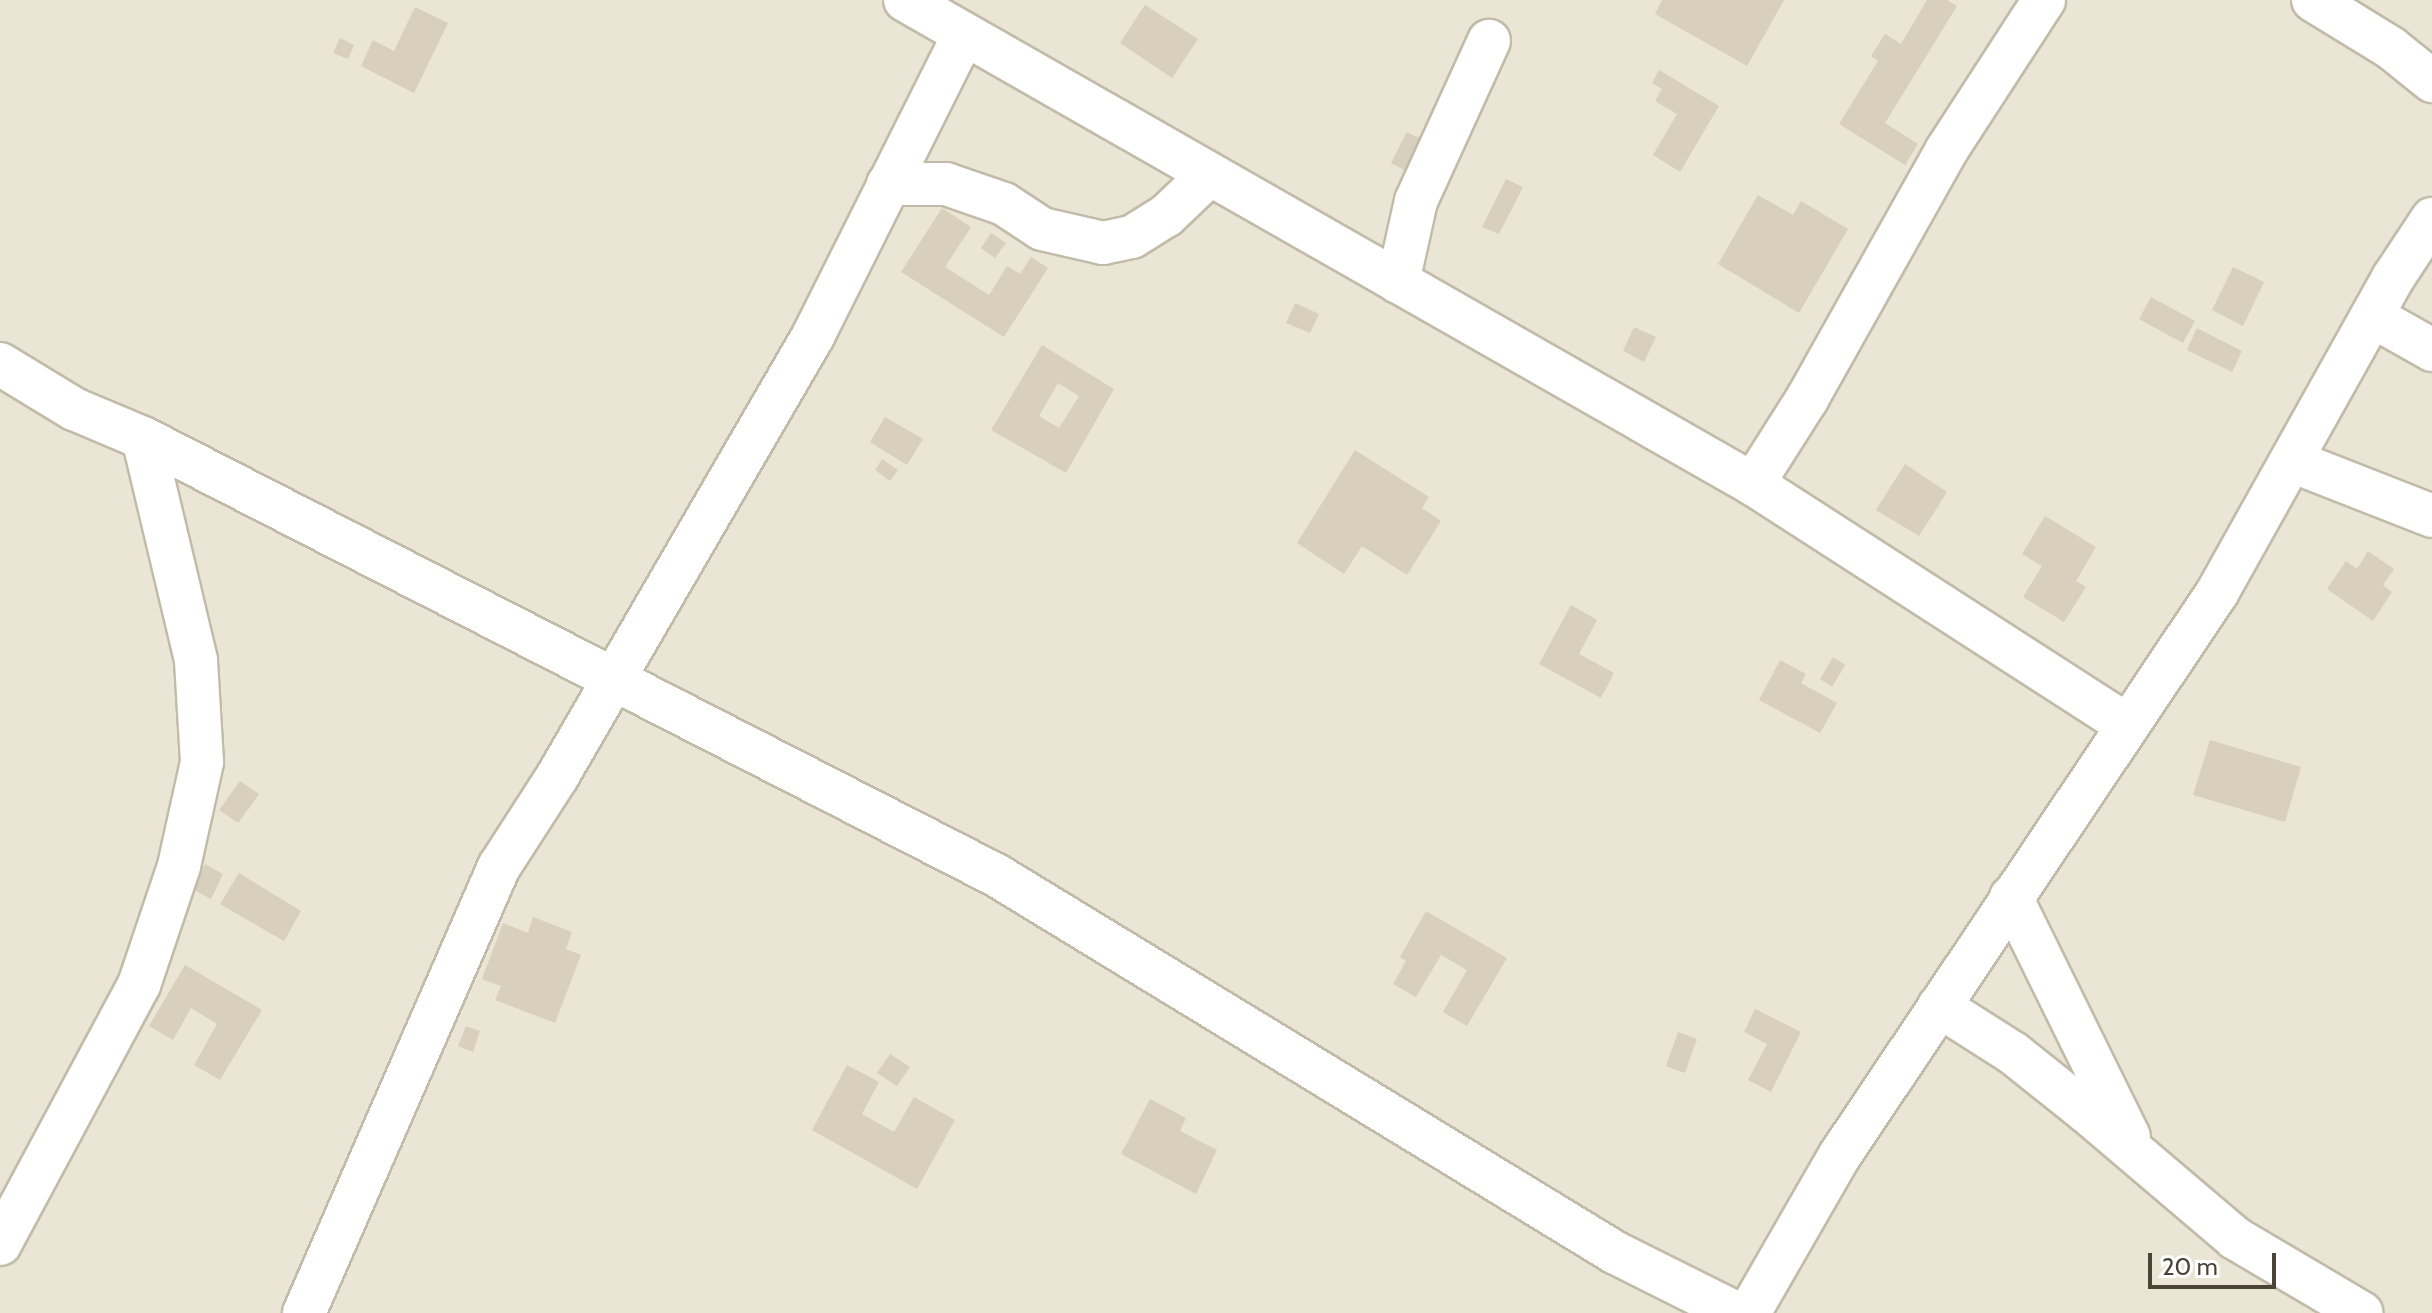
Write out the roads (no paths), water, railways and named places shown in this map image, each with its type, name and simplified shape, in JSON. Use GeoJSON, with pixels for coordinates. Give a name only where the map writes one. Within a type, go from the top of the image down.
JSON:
{"type":"FeatureCollection","features":[{"type":"Feature","properties":{"kind":"street"},"geometry":{"type":"LineString","coordinates":[[905,0],[963,36],[1753,484],[2126,724]]}},
{"type":"Feature","properties":{"kind":"street"},"geometry":{"type":"LineString","coordinates":[[1753,484],[1807,399],[1946,151],[2044,0]]}},
{"type":"Feature","properties":{"kind":"street"},"geometry":{"type":"LineString","coordinates":[[2313,0],[2391,48],[2432,81]]}},
{"type":"Feature","properties":{"kind":"street"},"geometry":{"type":"LineString","coordinates":[[304,1313],[499,867],[813,336],[963,36]]}},
{"type":"Feature","properties":{"kind":"street"},"geometry":{"type":"LineString","coordinates":[[1398,282],[1416,201],[1489,41]]}},
{"type":"Feature","properties":{"kind":"street"},"geometry":{"type":"LineString","coordinates":[[888,184],[946,184],[1004,204],[1042,229],[1103,243],[1132,237],[1166,216],[1209,175]]}},
{"type":"Feature","properties":{"kind":"street"},"geometry":{"type":"LineString","coordinates":[[1749,1313],[1840,1155],[2126,724],[2217,593],[2372,316],[2421,266],[2432,219]]}},
{"type":"Feature","properties":{"kind":"street"},"geometry":{"type":"LineString","coordinates":[[2372,316],[2432,350]]}},
{"type":"Feature","properties":{"kind":"street"},"geometry":{"type":"LineString","coordinates":[[0,364],[74,409],[143,438],[611,681],[996,875],[1614,1252],[1736,1313]]}},
{"type":"Feature","properties":{"kind":"street"},"geometry":{"type":"LineString","coordinates":[[0,1244],[139,985],[179,866],[202,762],[196,660],[143,438]]}},
{"type":"Feature","properties":{"kind":"street"},"geometry":{"type":"LineString","coordinates":[[2292,461],[2432,516]]}},
{"type":"Feature","properties":{"kind":"street"},"geometry":{"type":"LineString","coordinates":[[2011,897],[2138,1154]]}},
{"type":"Feature","properties":{"kind":"street"},"geometry":{"type":"LineString","coordinates":[[1939,1006],[2013,1053],[2138,1154],[2235,1238],[2362,1313]]}}]}
